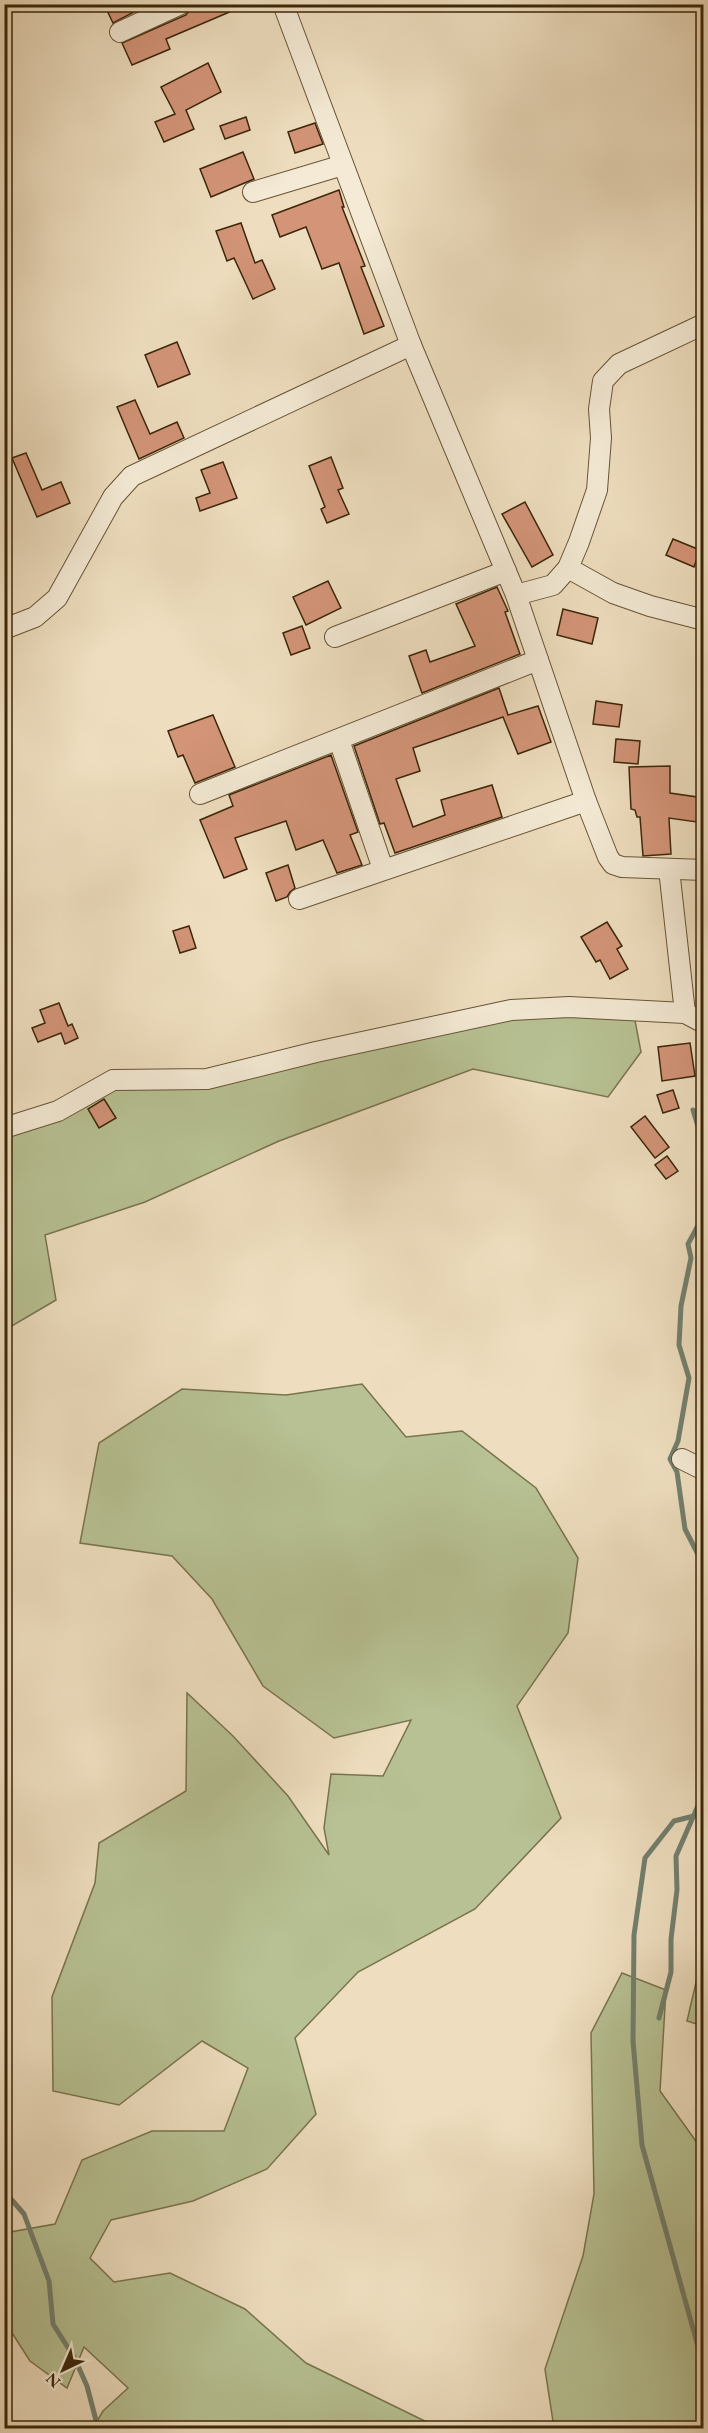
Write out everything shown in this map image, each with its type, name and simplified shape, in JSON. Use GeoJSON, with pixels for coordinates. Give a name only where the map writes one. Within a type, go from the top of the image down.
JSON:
{"type":"FeatureCollection","features":[{"type":"Feature","properties":{"kind":"street"},"geometry":{"type":"LineString","coordinates":[[120,32],[144,11],[181,4]]}},
{"type":"Feature","properties":{"kind":"street"},"geometry":{"type":"LineString","coordinates":[[283,4],[411,345],[516,595],[586,801],[608,857],[613,864],[622,867],[704,870]]}},
{"type":"Feature","properties":{"kind":"street"},"geometry":{"type":"LineString","coordinates":[[253,192],[343,165]]}},
{"type":"Feature","properties":{"kind":"street"},"geometry":{"type":"LineString","coordinates":[[516,595],[553,585],[568,568],[597,490],[601,438],[599,409],[603,381],[619,364],[704,324]]}},
{"type":"Feature","properties":{"kind":"street"},"geometry":{"type":"LineString","coordinates":[[4,629],[35,617],[57,598],[113,496],[132,476],[411,345]]}},
{"type":"Feature","properties":{"kind":"street"},"geometry":{"type":"LineString","coordinates":[[568,568],[613,593],[650,606],[704,620]]}},
{"type":"Feature","properties":{"kind":"street"},"geometry":{"type":"LineString","coordinates":[[335,637],[506,571]]}},
{"type":"Feature","properties":{"kind":"street"},"geometry":{"type":"LineString","coordinates":[[200,794],[538,660]]}},
{"type":"Feature","properties":{"kind":"street"},"geometry":{"type":"LineString","coordinates":[[339,740],[383,869]]}},
{"type":"Feature","properties":{"kind":"street"},"geometry":{"type":"LineString","coordinates":[[299,899],[586,801]]}},
{"type":"Feature","properties":{"kind":"street"},"geometry":{"type":"LineString","coordinates":[[669,869],[685,1013]]}},
{"type":"Feature","properties":{"kind":"street"},"geometry":{"type":"LineString","coordinates":[[4,1128],[58,1111],[113,1080],[207,1079],[316,1052],[511,1010],[569,1006],[685,1013],[704,1023]]}},
{"type":"Feature","properties":{"kind":"street"},"geometry":{"type":"LineString","coordinates":[[682,1459],[704,1470]]}},
{"type":"Feature","properties":{"kind":"green space"},"geometry":{"type":"Polygon","coordinates":[[[633,1010],[641,1052],[608,1097],[473,1069],[279,1141],[145,1202],[45,1235],[56,1300],[5,1330],[4,1128],[113,1080],[207,1079],[442,1024],[633,1010]]]}},
{"type":"Feature","properties":{"kind":"green space"},"geometry":{"type":"Polygon","coordinates":[[[362,1384],[406,1437],[462,1431],[536,1488],[578,1558],[568,1633],[517,1706],[561,1818],[475,1909],[358,1972],[295,2038],[316,2114],[267,2169],[193,2201],[111,2220],[90,2258],[114,2282],[170,2273],[245,2309],[306,2363],[439,2428],[93,2428],[103,2411],[128,2388],[84,2347],[67,2388],[30,2361],[5,2322],[5,2233],[55,2224],[82,2160],[152,2131],[224,2131],[248,2068],[202,2041],[119,2105],[53,2091],[52,1997],[95,1883],[99,1843],[186,1791],[187,1693],[233,1736],[288,1796],[329,1855],[324,1828],[331,1774],[383,1776],[411,1720],[334,1738],[263,1686],[212,1599],[172,1556],[80,1543],[99,1443],[182,1389],[286,1395],[362,1384]]]}},
{"type":"Feature","properties":{"kind":"green space"},"geometry":{"type":"Polygon","coordinates":[[[703,1953],[703,2026],[687,2021],[703,1953]]]}},
{"type":"Feature","properties":{"kind":"green space"},"geometry":{"type":"Polygon","coordinates":[[[622,1973],[666,1990],[660,2091],[703,2151],[703,2428],[554,2428],[545,2369],[583,2256],[594,2194],[591,2033],[622,1973]]]}},
{"type":"Feature","properties":{"kind":"building"},"geometry":{"type":"Polygon","coordinates":[[[104,4],[133,4],[136,11],[113,23],[104,4]]]}},
{"type":"Feature","properties":{"kind":"building"},"geometry":{"type":"Polygon","coordinates":[[[198,4],[246,5],[166,39],[170,49],[132,65],[122,43],[186,15],[192,7],[198,4]]]}},
{"type":"Feature","properties":{"kind":"building"},"geometry":{"type":"Polygon","coordinates":[[[208,63],[221,92],[186,110],[194,129],[164,142],[155,122],[175,114],[161,87],[208,63]]]}},
{"type":"Feature","properties":{"kind":"building"},"geometry":{"type":"Polygon","coordinates":[[[246,117],[250,130],[225,139],[220,126],[246,117]]]}},
{"type":"Feature","properties":{"kind":"building"},"geometry":{"type":"Polygon","coordinates":[[[315,123],[323,144],[295,153],[288,132],[315,123]]]}},
{"type":"Feature","properties":{"kind":"building"},"geometry":{"type":"Polygon","coordinates":[[[243,152],[254,179],[211,197],[200,169],[243,152]]]}},
{"type":"Feature","properties":{"kind":"building"},"geometry":{"type":"Polygon","coordinates":[[[339,190],[344,207],[342,207],[365,266],[361,267],[384,326],[364,334],[339,263],[322,269],[306,227],[280,237],[272,215],[339,190]]]}},
{"type":"Feature","properties":{"kind":"building"},"geometry":{"type":"Polygon","coordinates":[[[241,223],[255,263],[262,260],[275,289],[253,299],[234,258],[227,261],[216,231],[241,223]]]}},
{"type":"Feature","properties":{"kind":"building"},"geometry":{"type":"Polygon","coordinates":[[[177,342],[190,374],[158,387],[145,355],[177,342]]]}},
{"type":"Feature","properties":{"kind":"building"},"geometry":{"type":"Polygon","coordinates":[[[135,400],[150,434],[177,422],[184,438],[139,459],[117,407],[135,400]]]}},
{"type":"Feature","properties":{"kind":"building"},"geometry":{"type":"Polygon","coordinates":[[[26,453],[42,490],[61,482],[70,503],[37,517],[12,458],[26,453]]]}},
{"type":"Feature","properties":{"kind":"building"},"geometry":{"type":"Polygon","coordinates":[[[331,457],[343,488],[338,490],[349,514],[327,523],[321,509],[325,507],[309,466],[331,457]]]}},
{"type":"Feature","properties":{"kind":"building"},"geometry":{"type":"Polygon","coordinates":[[[223,462],[237,498],[200,511],[196,498],[210,493],[201,470],[223,462]]]}},
{"type":"Feature","properties":{"kind":"building"},"geometry":{"type":"Polygon","coordinates":[[[525,502],[553,555],[532,567],[502,514],[525,502]]]}},
{"type":"Feature","properties":{"kind":"building"},"geometry":{"type":"Polygon","coordinates":[[[673,539],[700,550],[694,567],[666,555],[673,539]]]}},
{"type":"Feature","properties":{"kind":"building"},"geometry":{"type":"Polygon","coordinates":[[[328,581],[341,608],[306,625],[293,597],[328,581]]]}},
{"type":"Feature","properties":{"kind":"building"},"geometry":{"type":"Polygon","coordinates":[[[497,587],[508,611],[505,612],[520,654],[422,693],[409,656],[426,650],[430,662],[475,646],[456,604],[497,587]]]}},
{"type":"Feature","properties":{"kind":"building"},"geometry":{"type":"Polygon","coordinates":[[[563,609],[598,618],[592,644],[557,635],[563,609]]]}},
{"type":"Feature","properties":{"kind":"building"},"geometry":{"type":"Polygon","coordinates":[[[302,626],[310,648],[291,655],[283,633],[302,626]]]}},
{"type":"Feature","properties":{"kind":"building"},"geometry":{"type":"Polygon","coordinates":[[[499,688],[508,715],[538,706],[551,742],[518,754],[503,717],[413,748],[420,771],[396,779],[413,827],[445,815],[441,800],[492,785],[502,817],[395,853],[384,823],[380,824],[354,746],[499,688]]]}},
{"type":"Feature","properties":{"kind":"building"},"geometry":{"type":"Polygon","coordinates":[[[596,701],[622,705],[619,727],[593,724],[596,701]]]}},
{"type":"Feature","properties":{"kind":"building"},"geometry":{"type":"Polygon","coordinates":[[[213,715],[235,767],[195,783],[183,755],[178,757],[168,731],[213,715]]]}},
{"type":"Feature","properties":{"kind":"building"},"geometry":{"type":"Polygon","coordinates":[[[616,739],[640,741],[638,764],[614,762],[616,739]]]}},
{"type":"Feature","properties":{"kind":"building"},"geometry":{"type":"Polygon","coordinates":[[[331,755],[358,832],[350,835],[362,865],[337,873],[323,840],[296,850],[286,821],[235,838],[247,869],[224,878],[200,820],[233,806],[229,795],[331,755]]]}},
{"type":"Feature","properties":{"kind":"building"},"geometry":{"type":"Polygon","coordinates":[[[670,766],[670,793],[704,798],[704,823],[669,818],[671,854],[643,856],[640,817],[637,817],[635,810],[631,809],[629,767],[670,766]]]}},
{"type":"Feature","properties":{"kind":"building"},"geometry":{"type":"Polygon","coordinates":[[[288,865],[295,888],[287,897],[276,901],[266,873],[288,865]]]}},
{"type":"Feature","properties":{"kind":"building"},"geometry":{"type":"Polygon","coordinates":[[[607,922],[622,946],[617,949],[628,969],[610,979],[600,960],[596,962],[581,937],[607,922]]]}},
{"type":"Feature","properties":{"kind":"building"},"geometry":{"type":"Polygon","coordinates":[[[189,926],[196,948],[180,953],[173,931],[189,926]]]}},
{"type":"Feature","properties":{"kind":"building"},"geometry":{"type":"Polygon","coordinates":[[[59,1003],[68,1026],[72,1024],[78,1038],[65,1044],[61,1033],[38,1042],[32,1028],[45,1023],[40,1010],[59,1003]]]}},
{"type":"Feature","properties":{"kind":"building"},"geometry":{"type":"Polygon","coordinates":[[[690,1043],[695,1076],[662,1081],[658,1047],[690,1043]]]}},
{"type":"Feature","properties":{"kind":"building"},"geometry":{"type":"Polygon","coordinates":[[[673,1090],[679,1108],[663,1113],[657,1095],[673,1090]]]}},
{"type":"Feature","properties":{"kind":"building"},"geometry":{"type":"Polygon","coordinates":[[[104,1099],[116,1118],[99,1128],[88,1109],[104,1099]]]}},
{"type":"Feature","properties":{"kind":"building"},"geometry":{"type":"Polygon","coordinates":[[[645,1116],[669,1147],[655,1158],[631,1127],[645,1116]]]}},
{"type":"Feature","properties":{"kind":"building"},"geometry":{"type":"Polygon","coordinates":[[[667,1156],[678,1171],[666,1179],[655,1165],[667,1156]]]}},
{"type":"Feature","properties":{"kind":"waterway"},"geometry":{"type":"LineString","coordinates":[[693,1110],[704,1146]]}},
{"type":"Feature","properties":{"kind":"waterway"},"geometry":{"type":"LineString","coordinates":[[704,1166],[701,1175],[700,1222],[688,1244],[691,1258],[681,1306],[679,1345],[689,1378],[678,1441],[670,1459],[677,1472],[685,1529],[704,1566]]}},
{"type":"Feature","properties":{"kind":"waterway"},"geometry":{"type":"LineString","coordinates":[[659,2018],[671,1972],[671,1939],[677,1890],[676,1856],[704,1792]]}},
{"type":"Feature","properties":{"kind":"waterway"},"geometry":{"type":"LineString","coordinates":[[694,1816],[674,1821],[645,1858],[634,1935],[633,2041],[642,2145],[704,2368]]}},
{"type":"Feature","properties":{"kind":"waterway"},"geometry":{"type":"LineString","coordinates":[[4,2191],[24,2214],[49,2281],[53,2324],[74,2357],[87,2386],[98,2428]]}}]}
